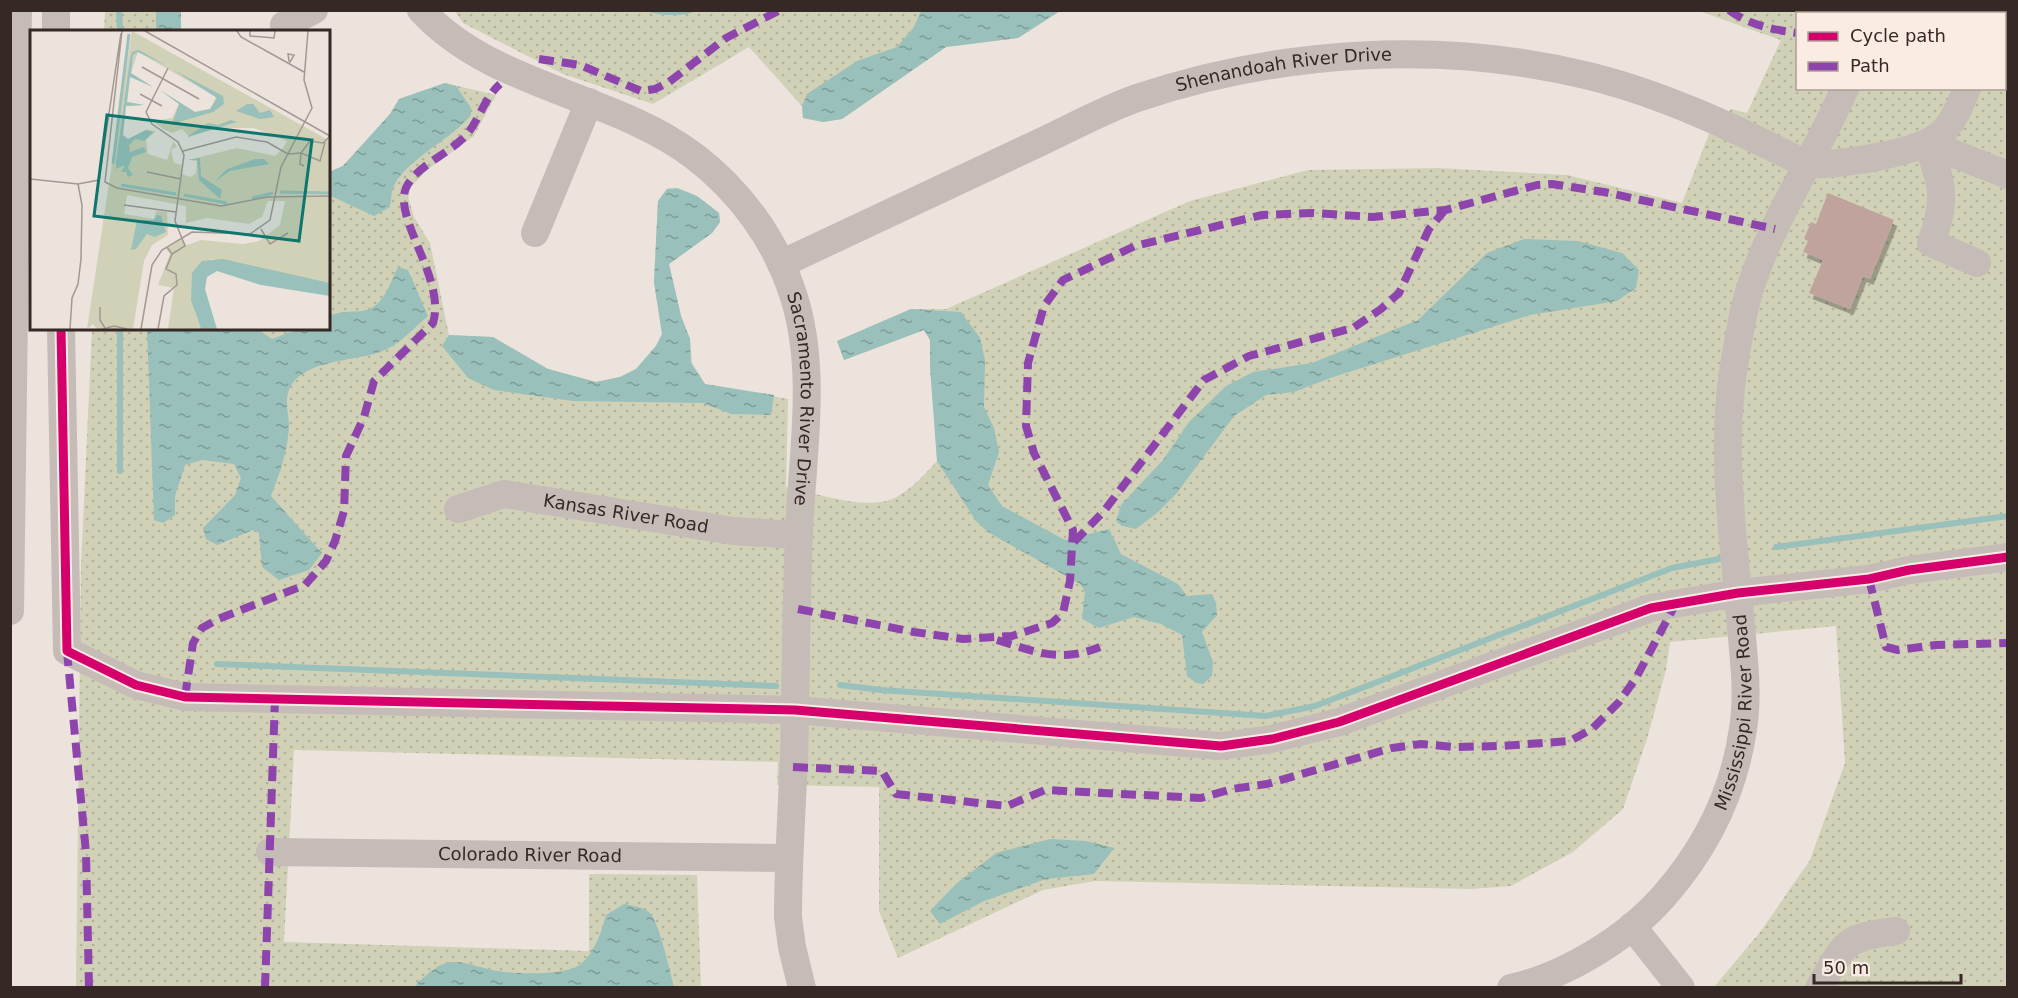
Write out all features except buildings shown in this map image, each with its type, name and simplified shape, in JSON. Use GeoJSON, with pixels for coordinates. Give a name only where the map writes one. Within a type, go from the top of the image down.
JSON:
{"type":"FeatureCollection","features":[{"type":"Feature","properties":{"kind":"street"},"geometry":{"type":"LineString","coordinates":[[10,611],[18,10]]}},
{"type":"Feature","properties":{"kind":"street"},"geometry":{"type":"LineString","coordinates":[[56,10],[56,30]]}},
{"type":"Feature","properties":{"kind":"street"},"geometry":{"type":"LineString","coordinates":[[284,25],[314,10]]}},
{"type":"Feature","properties":{"kind":"street","name":"Sacramento River Drive"},"geometry":{"type":"LineString","coordinates":[[421,10],[438,27],[472,51],[644,126],[693,155],[741,199],[765,233],[782,264],[794,295],[802,329],[807,385],[799,535],[795,711],[788,858],[788,917],[792,947],[802,987]]}},
{"type":"Feature","properties":{"kind":"street","name":"Shenandoah River Drive"},"geometry":{"type":"LineString","coordinates":[[782,264],[1135,99],[1211,76],[1287,63],[1360,56],[1418,55],[1485,58],[1589,76],[1671,102],[1720,122],[1806,164]]}},
{"type":"Feature","properties":{"kind":"street","name":"Mississippi River Road"},"geometry":{"type":"LineString","coordinates":[[1806,164],[1813,118],[1824,90]]}},
{"type":"Feature","properties":{"kind":"street","name":"Mississippi River Road"},"geometry":{"type":"LineString","coordinates":[[1511,987],[1534,983],[1584,957],[1648,914],[1685,872],[1714,826],[1732,778],[1744,729],[1745,697],[1728,469],[1733,374],[1748,295],[1775,229],[1806,164],[1829,126],[1844,90]]}},
{"type":"Feature","properties":{"kind":"street"},"geometry":{"type":"LineString","coordinates":[[1806,164],[1838,164],[1927,143],[1951,123],[1966,90]]}},
{"type":"Feature","properties":{"kind":"street"},"geometry":{"type":"LineString","coordinates":[[535,233],[589,102]]}},
{"type":"Feature","properties":{"kind":"street"},"geometry":{"type":"LineString","coordinates":[[1927,143],[2007,176]]}},
{"type":"Feature","properties":{"kind":"street"},"geometry":{"type":"LineString","coordinates":[[1927,143],[1942,180],[1939,222],[1931,243],[1977,263]]}},
{"type":"Feature","properties":{"kind":"street"},"geometry":{"type":"LineString","coordinates":[[61,330],[67,651],[136,685],[185,697],[795,711],[1221,746],[1272,739],[1339,722],[1651,608],[1738,593],[1869,579],[1909,570],[2007,557]]}},
{"type":"Feature","properties":{"kind":"street","name":"Kansas River Road"},"geometry":{"type":"LineString","coordinates":[[458,509],[504,494],[733,531],[799,535]]}},
{"type":"Feature","properties":{"kind":"street","name":"Colorado River Road"},"geometry":{"type":"LineString","coordinates":[[270,852],[788,858]]}},
{"type":"Feature","properties":{"kind":"street"},"geometry":{"type":"LineString","coordinates":[[1632,926],[1681,987]]}},
{"type":"Feature","properties":{"kind":"street"},"geometry":{"type":"LineString","coordinates":[[1819,987],[1840,952],[1851,939],[1896,931]]}},
{"type":"Feature","properties":{"kind":"green space"},"geometry":{"type":"Polygon","coordinates":[[[105,11],[181,11],[181,30],[104,30],[105,11]]]}},
{"type":"Feature","properties":{"kind":"green space"},"geometry":{"type":"Polygon","coordinates":[[[455,11],[1060,11],[1018,38],[946,47],[842,119],[823,122],[803,118],[802,106],[749,47],[653,104],[563,74],[463,23],[455,11]]]}},
{"type":"Feature","properties":{"kind":"green space"},"geometry":{"type":"Polygon","coordinates":[[[1699,11],[2007,11],[2007,987],[1714,987],[1761,931],[1810,860],[1845,763],[1836,626],[1670,642],[1666,670],[1647,739],[1623,809],[1573,852],[1511,886],[1472,889],[1095,881],[1043,890],[898,958],[879,911],[879,787],[777,785],[778,762],[294,750],[284,942],[589,951],[589,874],[697,875],[701,987],[76,988],[81,567],[92,330],[330,330],[330,172],[343,166],[390,114],[399,99],[445,83],[496,95],[474,136],[427,170],[411,187],[408,197],[414,217],[430,243],[449,335],[493,337],[548,369],[596,382],[620,377],[636,369],[656,346],[662,334],[654,282],[658,201],[667,189],[682,190],[719,213],[720,222],[712,233],[669,264],[681,316],[690,339],[692,363],[705,384],[788,399],[786,487],[862,503],[886,501],[901,495],[937,461],[930,340],[924,330],[844,360],[837,341],[911,309],[946,309],[1190,201],[1308,170],[1438,168],[1567,175],[1682,203],[1709,134],[1731,109],[1747,113],[1781,40],[1699,11]]]}},
{"type":"Feature","properties":{"kind":"water"},"geometry":{"type":"Polygon","coordinates":[[[156,11],[181,11],[181,30],[156,30],[156,11]]]}},
{"type":"Feature","properties":{"kind":"water"},"geometry":{"type":"Polygon","coordinates":[[[645,11],[695,11],[663,15],[645,11]]]}},
{"type":"Feature","properties":{"kind":"water"},"geometry":{"type":"Polygon","coordinates":[[[921,11],[1060,11],[1018,38],[946,47],[842,119],[823,122],[803,118],[802,106],[807,94],[857,61],[897,47],[914,27],[921,11]]]}},
{"type":"Feature","properties":{"kind":"water"},"geometry":{"type":"Polygon","coordinates":[[[445,83],[456,86],[471,108],[471,115],[398,178],[393,188],[390,207],[374,216],[333,197],[330,198],[330,172],[343,166],[390,114],[399,99],[445,83]]]}},
{"type":"Feature","properties":{"kind":"water"},"geometry":{"type":"Polygon","coordinates":[[[677,188],[697,196],[719,213],[720,222],[712,233],[669,264],[681,316],[690,339],[691,363],[705,384],[774,395],[771,415],[731,414],[703,403],[573,401],[494,390],[468,378],[442,346],[449,335],[493,337],[548,369],[596,382],[620,377],[636,369],[656,346],[662,334],[654,282],[658,201],[667,189],[677,188]]]}},
{"type":"Feature","properties":{"kind":"water"},"geometry":{"type":"Polygon","coordinates":[[[1524,239],[1578,241],[1622,253],[1639,270],[1636,288],[1617,301],[1530,315],[1333,377],[1294,392],[1266,395],[1234,416],[1176,494],[1157,513],[1136,529],[1122,526],[1116,521],[1121,505],[1163,460],[1189,422],[1226,386],[1253,372],[1312,363],[1418,320],[1487,253],[1524,239]]]}},
{"type":"Feature","properties":{"kind":"water"},"geometry":{"type":"Polygon","coordinates":[[[398,267],[408,270],[428,316],[387,349],[314,368],[303,374],[294,382],[288,393],[287,444],[271,496],[322,553],[309,570],[279,580],[262,567],[259,533],[253,530],[217,545],[206,539],[203,528],[235,495],[241,478],[234,464],[202,460],[185,465],[175,496],[175,515],[163,523],[154,520],[147,330],[258,330],[272,339],[295,330],[330,330],[330,316],[369,309],[375,306],[385,294],[398,267]]]}},
{"type":"Feature","properties":{"kind":"water"},"geometry":{"type":"Polygon","coordinates":[[[911,309],[961,312],[980,338],[985,360],[984,407],[994,428],[999,452],[988,485],[1002,506],[1065,540],[1109,529],[1121,554],[1178,584],[1187,596],[1212,594],[1216,603],[1217,615],[1202,632],[1213,662],[1212,676],[1203,684],[1196,683],[1187,676],[1182,635],[1161,624],[1134,617],[1099,628],[1082,619],[1085,591],[1080,584],[988,532],[976,521],[937,461],[930,340],[924,330],[844,360],[837,341],[911,309]]]}},
{"type":"Feature","properties":{"kind":"water"},"geometry":{"type":"Polygon","coordinates":[[[1050,839],[1086,841],[1114,848],[1094,874],[1046,879],[984,901],[940,924],[930,911],[956,884],[996,853],[1050,839]]]}},
{"type":"Feature","properties":{"kind":"water"},"geometry":{"type":"Polygon","coordinates":[[[624,904],[642,908],[651,914],[661,939],[674,987],[416,987],[417,983],[433,970],[449,962],[461,962],[512,973],[565,971],[587,958],[600,934],[606,915],[624,904]]]}},
{"type":"Feature","properties":{"kind":"waterway"},"geometry":{"type":"LineString","coordinates":[[119,10],[120,30]]}},
{"type":"Feature","properties":{"kind":"waterway"},"geometry":{"type":"LineString","coordinates":[[120,330],[120,471]]}},
{"type":"Feature","properties":{"kind":"waterway"},"geometry":{"type":"LineString","coordinates":[[1776,547],[2008,516]]}},
{"type":"Feature","properties":{"kind":"waterway"},"geometry":{"type":"LineString","coordinates":[[840,685],[881,690],[1266,716],[1315,706],[1672,568],[1719,559]]}},
{"type":"Feature","properties":{"kind":"waterway"},"geometry":{"type":"LineString","coordinates":[[217,664],[776,686]]}},
{"type":"Feature","properties":{"kind":"marked path"},"geometry":{"type":"LineString","coordinates":[[539,59],[580,65],[641,91],[655,89],[669,82],[726,38],[780,10]]}},
{"type":"Feature","properties":{"kind":"marked path"},"geometry":{"type":"LineString","coordinates":[[1729,10],[1745,20],[1762,26],[1796,33]]}},
{"type":"Feature","properties":{"kind":"marked path"},"geometry":{"type":"LineString","coordinates":[[185,697],[193,643],[202,628],[218,619],[305,585],[326,561],[344,511],[346,456],[364,417],[374,381],[433,323],[435,305],[432,286],[405,212],[404,196],[408,184],[419,171],[467,134],[489,97],[500,84]]}},
{"type":"Feature","properties":{"kind":"marked path"},"geometry":{"type":"LineString","coordinates":[[798,609],[914,632],[963,639],[1012,636],[1052,623],[1063,613],[1070,581],[1073,530],[1034,453],[1026,426],[1028,363],[1044,306],[1063,280],[1135,246],[1262,215],[1313,213],[1373,217],[1445,210],[1537,185],[1552,184],[1604,192],[1775,229]]}},
{"type":"Feature","properties":{"kind":"marked path"},"geometry":{"type":"LineString","coordinates":[[1074,542],[1104,511],[1204,380],[1249,356],[1353,328],[1381,309],[1399,293],[1429,229],[1445,210]]}},
{"type":"Feature","properties":{"kind":"marked path"},"geometry":{"type":"LineString","coordinates":[[1869,579],[1886,647],[1898,650],[1936,645],[2008,643]]}},
{"type":"Feature","properties":{"kind":"marked path"},"geometry":{"type":"LineString","coordinates":[[793,767],[882,771],[896,794],[1007,806],[1045,790],[1201,798],[1232,789],[1267,784],[1392,748],[1421,744],[1454,747],[1570,741],[1592,729],[1619,702],[1636,678],[1675,605]]}},
{"type":"Feature","properties":{"kind":"marked path"},"geometry":{"type":"LineString","coordinates":[[997,640],[1036,652],[1060,655],[1086,652],[1100,647]]}},
{"type":"Feature","properties":{"kind":"marked path"},"geometry":{"type":"LineString","coordinates":[[67,651],[86,853],[89,988]]}},
{"type":"Feature","properties":{"kind":"marked path"},"geometry":{"type":"LineString","coordinates":[[265,988],[275,698]]}},
{"type":"Feature","properties":{"kind":"cycle path"},"geometry":{"type":"LineString","coordinates":[[61,330],[67,651],[136,685],[185,697],[795,710],[1221,746],[1272,739],[1339,722],[1651,608],[1738,593],[1869,579],[1909,570],[2008,557]]}}]}
